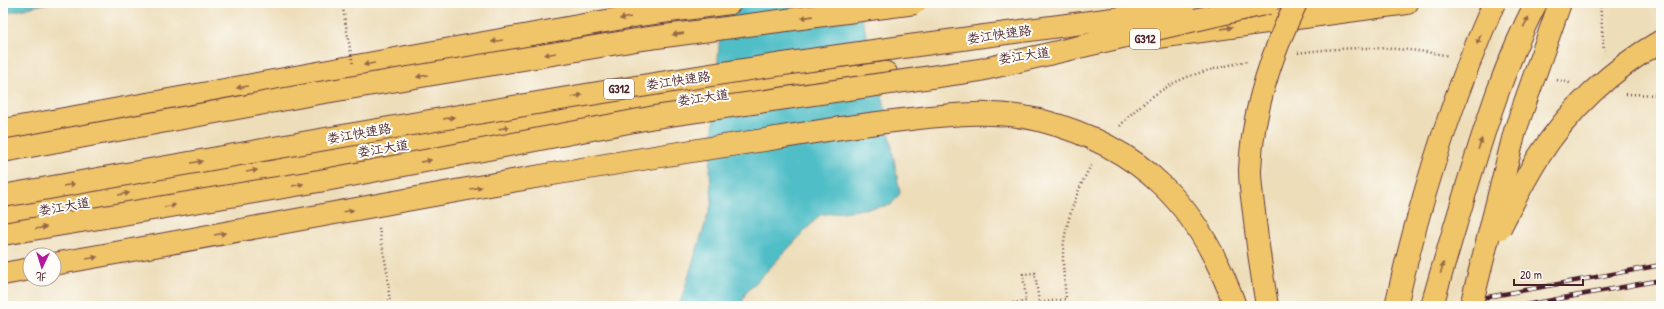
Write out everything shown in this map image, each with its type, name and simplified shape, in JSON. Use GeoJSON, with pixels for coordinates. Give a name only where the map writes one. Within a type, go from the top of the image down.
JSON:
{"type":"FeatureCollection","features":[{"type":"Feature","properties":{"kind":"main road"},"geometry":{"type":"LineString","coordinates":[[3,130],[639,15],[730,3]]}},
{"type":"Feature","properties":{"kind":"main road"},"geometry":{"type":"LineString","coordinates":[[3,151],[312,94],[642,39],[915,3]]}},
{"type":"Feature","properties":{"kind":"main road","name":"娄江快速路"},"geometry":{"type":"LineString","coordinates":[[3,196],[319,140],[650,84],[972,38],[1239,3]]}},
{"type":"Feature","properties":{"kind":"main road"},"geometry":{"type":"LineString","coordinates":[[3,234],[325,180],[655,117],[980,70],[1268,3]]}},
{"type":"Feature","properties":{"kind":"main road"},"geometry":{"type":"LineString","coordinates":[[1267,306],[1252,197],[1250,170],[1258,108],[1268,72],[1296,3]]}},
{"type":"Feature","properties":{"kind":"main road","name":"娄江大道"},"geometry":{"type":"LineString","coordinates":[[3,217],[322,158],[651,104],[1407,3]]}},
{"type":"Feature","properties":{"kind":"main road"},"geometry":{"type":"LineString","coordinates":[[1396,306],[1404,269],[1438,151],[1474,52],[1494,3]]}},
{"type":"Feature","properties":{"kind":"main road"},"geometry":{"type":"LineString","coordinates":[[1432,306],[1447,252],[1495,97],[1517,39],[1536,3]]}},
{"type":"Feature","properties":{"kind":"main road"},"geometry":{"type":"LineString","coordinates":[[1471,306],[1515,131],[1560,3]]}},
{"type":"Feature","properties":{"kind":"main road"},"geometry":{"type":"LineString","coordinates":[[1485,255],[1537,158],[1554,133],[1609,77],[1640,54],[1661,41]]}},
{"type":"Feature","properties":{"kind":"main road"},"geometry":{"type":"LineString","coordinates":[[62,263],[658,156],[878,123],[964,114],[1002,114],[1055,124],[1091,138],[1112,148],[1156,178],[1178,201],[1197,226],[1209,247],[1235,306]]}},
{"type":"Feature","properties":{"kind":"main road"},"geometry":{"type":"LineString","coordinates":[[3,274],[22,270]]}},
{"type":"Feature","properties":{"kind":"path"},"geometry":{"type":"LineString","coordinates":[[1600,3],[1605,55]]}},
{"type":"Feature","properties":{"kind":"path"},"geometry":{"type":"LineString","coordinates":[[1293,54],[1315,50],[1357,49],[1396,50],[1440,54],[1455,58]]}},
{"type":"Feature","properties":{"kind":"path"},"geometry":{"type":"LineString","coordinates":[[1117,130],[1126,120],[1152,98],[1176,82],[1199,73],[1249,61]]}},
{"type":"Feature","properties":{"kind":"path"},"geometry":{"type":"LineString","coordinates":[[1555,80],[1578,85]]}},
{"type":"Feature","properties":{"kind":"path"},"geometry":{"type":"LineString","coordinates":[[1622,94],[1661,95]]}},
{"type":"Feature","properties":{"kind":"path"},"geometry":{"type":"LineString","coordinates":[[993,306],[1026,301],[1023,274],[1035,273],[1039,303],[1066,299],[1063,258],[1067,226],[1076,197],[1093,162]]}},
{"type":"Feature","properties":{"kind":"path"},"geometry":{"type":"LineString","coordinates":[[386,271],[390,306]]}},
{"type":"Feature","properties":{"kind":"water"},"geometry":{"type":"Polygon","coordinates":[[[3,3],[48,3],[3,14],[3,3]]]}},
{"type":"Feature","properties":{"kind":"water"},"geometry":{"type":"Polygon","coordinates":[[[722,3],[858,3],[884,103],[900,193],[891,205],[820,215],[745,294],[741,306],[679,306],[712,202],[710,172],[722,3]]]}},
{"type":"Feature","properties":{"kind":"railway"},"geometry":{"type":"LineString","coordinates":[[1439,306],[1661,265]]}},
{"type":"Feature","properties":{"kind":"railway"},"geometry":{"type":"LineString","coordinates":[[1520,306],[1661,280]]}}]}
